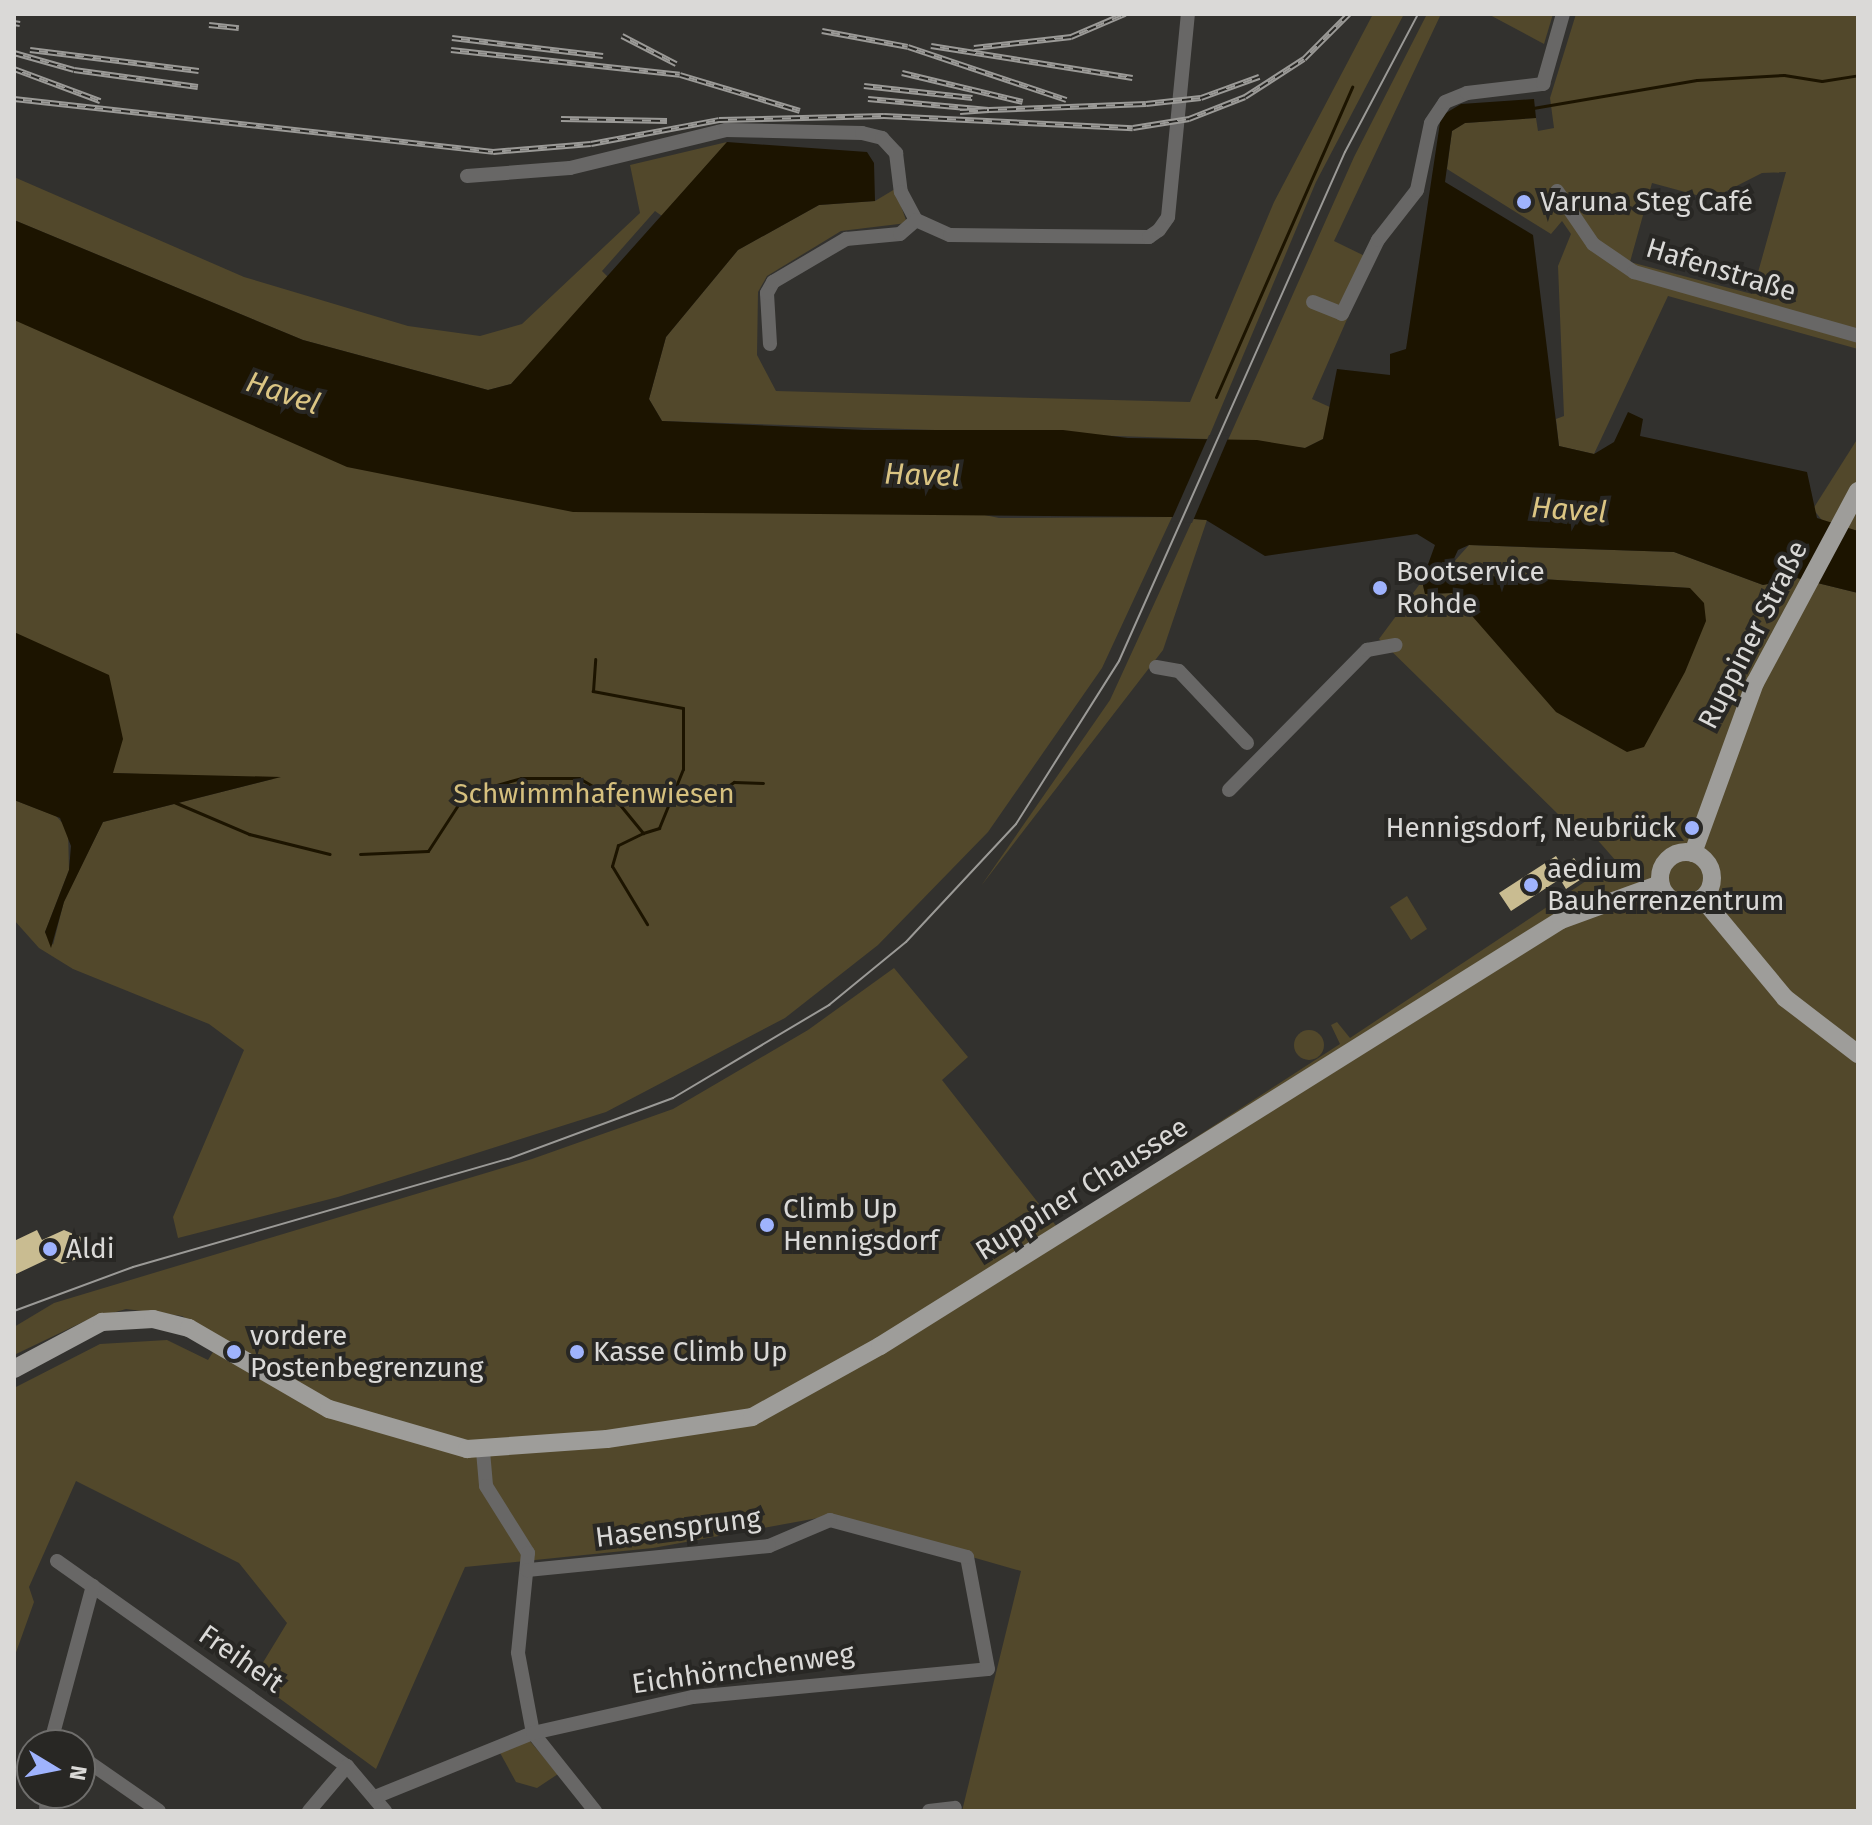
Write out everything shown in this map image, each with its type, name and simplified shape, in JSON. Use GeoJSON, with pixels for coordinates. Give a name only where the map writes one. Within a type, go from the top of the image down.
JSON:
{"type":"FeatureCollection","features":[{"type":"Feature","properties":{"kind":"main road","name":"Ruppiner Straße"},"geometry":{"type":"LineString","coordinates":[[1693,853],[1744,708],[1858,491]]}},
{"type":"Feature","properties":{"kind":"main road"},"geometry":{"type":"LineString","coordinates":[[1693,853],[1711,873],[1702,898],[1677,903],[1660,884],[1669,858],[1693,853]]}},
{"type":"Feature","properties":{"kind":"main road","name":"Ruppiner Chaussee"},"geometry":{"type":"LineString","coordinates":[[14,1369],[114,1319],[165,1320],[201,1335],[329,1409],[415,1438],[483,1451],[671,1431],[769,1411],[1561,920],[1660,884]]}},
{"type":"Feature","properties":{"kind":"main road"},"geometry":{"type":"LineString","coordinates":[[1702,898],[1785,998],[1858,1054]]}},
{"type":"Feature","properties":{"kind":"street"},"geometry":{"type":"LineString","coordinates":[[467,176],[570,168],[726,130],[862,133],[882,138],[896,153],[901,192],[916,220],[950,235],[1149,237],[1159,230],[1168,217],[1188,14]]}},
{"type":"Feature","properties":{"kind":"street"},"geometry":{"type":"LineString","coordinates":[[1313,302],[1342,314],[1378,240],[1417,190],[1431,123],[1445,102],[1467,93],[1543,84],[1563,14]]}},
{"type":"Feature","properties":{"kind":"street","name":"Hafenstraße"},"geometry":{"type":"LineString","coordinates":[[1557,191],[1593,244],[1634,272],[1858,336]]}},
{"type":"Feature","properties":{"kind":"street"},"geometry":{"type":"LineString","coordinates":[[770,344],[767,293],[783,273],[846,239],[900,234],[916,220]]}},
{"type":"Feature","properties":{"kind":"street"},"geometry":{"type":"LineString","coordinates":[[1229,790],[1367,650],[1396,645]]}},
{"type":"Feature","properties":{"kind":"street"},"geometry":{"type":"LineString","coordinates":[[1156,667],[1179,671],[1247,743]]}},
{"type":"Feature","properties":{"kind":"street"},"geometry":{"type":"LineString","coordinates":[[483,1451],[486,1486],[526,1543],[527,1570],[518,1653],[533,1733],[595,1811]]}},
{"type":"Feature","properties":{"kind":"street","name":"Hasensprung"},"geometry":{"type":"LineString","coordinates":[[527,1570],[769,1546],[830,1520],[967,1557],[988,1669]]}},
{"type":"Feature","properties":{"kind":"street","name":"Freiheit"},"geometry":{"type":"LineString","coordinates":[[57,1561],[347,1766],[385,1811]]}},
{"type":"Feature","properties":{"kind":"street"},"geometry":{"type":"LineString","coordinates":[[59,1729],[93,1586]]}},
{"type":"Feature","properties":{"kind":"street","name":"Eichhörnchenweg"},"geometry":{"type":"LineString","coordinates":[[375,1797],[533,1733],[693,1697],[988,1669]]}},
{"type":"Feature","properties":{"kind":"street"},"geometry":{"type":"LineString","coordinates":[[309,1811],[347,1766]]}},
{"type":"Feature","properties":{"kind":"street"},"geometry":{"type":"LineString","coordinates":[[96,1767],[159,1811]]}},
{"type":"Feature","properties":{"kind":"street"},"geometry":{"type":"LineString","coordinates":[[929,1811],[955,1808]]}},
{"type":"Feature","properties":{"kind":"green space"},"geometry":{"type":"Polygon","coordinates":[[[1373,14],[1404,14],[1316,182],[1208,439],[662,421],[649,399],[666,337],[738,250],[819,205],[875,201],[895,189],[907,223],[841,231],[767,276],[758,292],[757,355],[776,391],[1190,402],[1274,202],[1373,14]]]}},
{"type":"Feature","properties":{"kind":"green space"},"geometry":{"type":"Polygon","coordinates":[[[1427,14],[1441,14],[1334,241],[1373,260],[1312,399],[1332,408],[1323,439],[1305,448],[1228,440],[1354,157],[1427,14]]]}},
{"type":"Feature","properties":{"kind":"green space"},"geometry":{"type":"Polygon","coordinates":[[[1488,14],[1553,14],[1544,44],[1488,14]]]}},
{"type":"Feature","properties":{"kind":"green space"},"geometry":{"type":"Polygon","coordinates":[[[1576,14],[1858,14],[1858,349],[1668,296],[1594,454],[1559,446],[1556,419],[1564,416],[1558,266],[1571,234],[1562,221],[1551,234],[1447,169],[1452,131],[1465,123],[1536,118],[1538,131],[1554,128],[1550,98],[1576,14]],[[1786,172],[1762,173],[1711,199],[1652,183],[1630,262],[1752,294],[1786,172]]]}},
{"type":"Feature","properties":{"kind":"green space"},"geometry":{"type":"Polygon","coordinates":[[[727,142],[662,216],[655,211],[602,271],[609,278],[511,384],[488,390],[303,340],[14,220],[14,177],[244,277],[408,326],[480,336],[522,324],[640,213],[630,165],[727,142]]]}},
{"type":"Feature","properties":{"kind":"green space","name":"Schwimmhafenwiesen"},"geometry":{"type":"Polygon","coordinates":[[[14,313],[999,518],[1172,517],[1102,668],[988,832],[878,945],[785,1018],[606,1112],[338,1197],[178,1238],[173,1217],[244,1050],[209,1024],[73,969],[39,948],[14,920],[14,800],[56,816],[68,829],[69,870],[45,932],[53,945],[64,901],[103,822],[273,779],[113,773],[14,642],[14,313]]]}},
{"type":"Feature","properties":{"kind":"green space"},"geometry":{"type":"Polygon","coordinates":[[[1858,438],[1858,531],[1825,524],[1813,509],[1858,438]]]}},
{"type":"Feature","properties":{"kind":"green space"},"geometry":{"type":"Polygon","coordinates":[[[1193,519],[1207,520],[1163,650],[981,886],[1110,700],[1193,519]]]}},
{"type":"Feature","properties":{"kind":"green space"},"geometry":{"type":"Polygon","coordinates":[[[1469,545],[1674,552],[1763,585],[1797,578],[1858,593],[1858,1811],[962,1811],[1021,1571],[829,1516],[653,1548],[465,1567],[376,1769],[253,1679],[287,1623],[239,1563],[76,1481],[29,1587],[34,1602],[14,1658],[14,1388],[100,1344],[167,1340],[208,1360],[221,1339],[182,1316],[126,1309],[85,1321],[14,1355],[14,1327],[54,1303],[532,1159],[673,1109],[808,1030],[894,968],[968,1057],[942,1080],[1057,1227],[1340,1044],[1331,1025],[1337,1022],[1350,1038],[1616,861],[1588,829],[1562,818],[1379,639],[1422,581],[1425,594],[1452,593],[1474,613],[1690,588],[1456,574],[1451,565],[1469,545]]]}},
{"type":"Feature","properties":{"kind":"green space"},"geometry":{"type":"Polygon","coordinates":[[[1407,896],[1427,929],[1411,940],[1390,907],[1407,896]]]}},
{"type":"Feature","properties":{"kind":"green space"},"geometry":{"type":"Polygon","coordinates":[[[1309,1030],[1315,1031],[1323,1039],[1323,1051],[1315,1059],[1309,1060],[1303,1059],[1295,1051],[1294,1045],[1295,1039],[1303,1031],[1309,1030]]]}},
{"type":"Feature","properties":{"kind":"green space"},"geometry":{"type":"Polygon","coordinates":[[[529,1740],[558,1774],[537,1788],[516,1782],[499,1751],[529,1740]]]}},
{"type":"Feature","properties":{"kind":"water","name":"Havel"},"geometry":{"type":"Polygon","coordinates":[[[1534,99],[1536,118],[1465,123],[1452,131],[1445,182],[1533,235],[1559,446],[1594,454],[1614,442],[1628,412],[1643,419],[1640,436],[1807,472],[1817,518],[1858,531],[1858,593],[1797,578],[1763,585],[1674,552],[1469,545],[1458,550],[1451,565],[1456,574],[1690,588],[1704,603],[1706,621],[1685,672],[1644,747],[1627,752],[1556,712],[1452,593],[1425,594],[1422,581],[1435,545],[1417,534],[1265,556],[1206,520],[1172,517],[573,512],[347,467],[14,320],[14,220],[303,340],[488,390],[511,384],[727,142],[867,152],[874,163],[875,201],[819,205],[738,250],[666,337],[649,399],[662,421],[864,430],[1063,430],[1128,438],[1257,440],[1305,448],[1323,439],[1337,369],[1390,375],[1390,354],[1406,349],[1441,116],[1461,104],[1534,99]]]}},
{"type":"Feature","properties":{"kind":"water"},"geometry":{"type":"Polygon","coordinates":[[[14,632],[109,675],[123,739],[113,773],[281,777],[103,822],[64,902],[51,948],[45,932],[69,870],[71,846],[60,818],[14,800],[14,632]]]}},
{"type":"Feature","properties":{"kind":"pier"},"geometry":{"type":"Polygon","coordinates":[[[1209,435],[1229,436],[1192,523],[1171,521],[1209,435]]]}},
{"type":"Feature","properties":{"kind":"building","name":"aedium Bauherrenzentrum"},"geometry":{"type":"Polygon","coordinates":[[[1556,856],[1562,866],[1574,858],[1586,876],[1566,889],[1560,879],[1511,911],[1499,893],[1556,856]]]}},
{"type":"Feature","properties":{"kind":"building","name":"Aldi"},"geometry":{"type":"Polygon","coordinates":[[[37,1230],[42,1240],[64,1230],[90,1241],[83,1257],[62,1264],[50,1258],[14,1275],[14,1241],[37,1230]]]}},
{"type":"Feature","properties":{"kind":"waterway"},"geometry":{"type":"LineString","coordinates":[[1533,108],[1697,80],[1784,75],[1822,81],[1858,75]]}},
{"type":"Feature","properties":{"kind":"waterway"},"geometry":{"type":"LineString","coordinates":[[1216,397],[1352,87]]}},
{"type":"Feature","properties":{"kind":"waterway"},"geometry":{"type":"LineString","coordinates":[[360,854],[428,851],[465,794],[521,778],[579,778],[616,800],[643,833],[659,828],[683,769],[683,708],[593,691],[595,659]]}},
{"type":"Feature","properties":{"kind":"waterway"},"geometry":{"type":"LineString","coordinates":[[673,803],[691,792],[721,791],[734,782],[763,783]]}},
{"type":"Feature","properties":{"kind":"waterway"},"geometry":{"type":"LineString","coordinates":[[174,802],[249,834],[330,854]]}},
{"type":"Feature","properties":{"kind":"waterway"},"geometry":{"type":"LineString","coordinates":[[643,833],[618,845],[612,866],[647,924]]}},
{"type":"Feature","properties":{"kind":"tram line"},"geometry":{"type":"LineString","coordinates":[[14,1311],[133,1267],[508,1159],[673,1098],[829,1005],[906,942],[1016,824],[1119,661],[1345,152],[1418,14]]}},
{"type":"Feature","properties":{"kind":"railway"},"geometry":{"type":"LineString","coordinates":[[974,48],[1071,37],[1125,14]]}},
{"type":"Feature","properties":{"kind":"railway"},"geometry":{"type":"LineString","coordinates":[[14,99],[493,152],[591,144],[719,120],[884,116],[1133,128],[1189,119],[1245,97],[1304,59],[1349,14]]}},
{"type":"Feature","properties":{"kind":"railway"},"geometry":{"type":"LineString","coordinates":[[14,23],[20,24]]}},
{"type":"Feature","properties":{"kind":"railway"},"geometry":{"type":"LineString","coordinates":[[209,25],[239,28]]}},
{"type":"Feature","properties":{"kind":"railway"},"geometry":{"type":"LineString","coordinates":[[822,31],[908,47],[1066,100]]}},
{"type":"Feature","properties":{"kind":"railway"},"geometry":{"type":"LineString","coordinates":[[622,36],[676,64]]}},
{"type":"Feature","properties":{"kind":"railway"},"geometry":{"type":"LineString","coordinates":[[452,38],[603,56]]}},
{"type":"Feature","properties":{"kind":"railway"},"geometry":{"type":"LineString","coordinates":[[931,46],[1132,78]]}},
{"type":"Feature","properties":{"kind":"railway"},"geometry":{"type":"LineString","coordinates":[[30,50],[199,71]]}},
{"type":"Feature","properties":{"kind":"railway"},"geometry":{"type":"LineString","coordinates":[[451,50],[680,75],[800,111]]}},
{"type":"Feature","properties":{"kind":"railway"},"geometry":{"type":"LineString","coordinates":[[14,53],[74,70],[198,87]]}},
{"type":"Feature","properties":{"kind":"railway"},"geometry":{"type":"LineString","coordinates":[[14,69],[100,101]]}},
{"type":"Feature","properties":{"kind":"railway"},"geometry":{"type":"LineString","coordinates":[[902,73],[1023,102]]}},
{"type":"Feature","properties":{"kind":"railway"},"geometry":{"type":"LineString","coordinates":[[868,99],[989,110],[1146,104],[1201,98],[1259,77]]}},
{"type":"Feature","properties":{"kind":"railway"},"geometry":{"type":"LineString","coordinates":[[864,86],[972,98]]}},
{"type":"Feature","properties":{"kind":"railway"},"geometry":{"type":"LineString","coordinates":[[960,112],[989,110]]}},
{"type":"Feature","properties":{"kind":"railway"},"geometry":{"type":"LineString","coordinates":[[561,119],[667,121]]}},
{"type":"Feature","properties":{"kind":"place","name":"Varuna Steg Café"},"geometry":{"type":"Point","coordinates":[1524,202]}},
{"type":"Feature","properties":{"kind":"place","name":"Bootservice Rohde"},"geometry":{"type":"Point","coordinates":[1380,588]}},
{"type":"Feature","properties":{"kind":"place","name":"Hennigsdorf, Neubrück"},"geometry":{"type":"Point","coordinates":[1692,828]}},
{"type":"Feature","properties":{"kind":"place","name":"aedium Bauherrenzentrum"},"geometry":{"type":"Point","coordinates":[1531,885]}},
{"type":"Feature","properties":{"kind":"place","name":"Climb Up Hennigsdorf"},"geometry":{"type":"Point","coordinates":[767,1225]}},
{"type":"Feature","properties":{"kind":"place","name":"Aldi"},"geometry":{"type":"Point","coordinates":[50,1249]}},
{"type":"Feature","properties":{"kind":"place","name":"vordere Postenbegrenzung"},"geometry":{"type":"Point","coordinates":[234,1352]}},
{"type":"Feature","properties":{"kind":"place","name":"Kasse Climb Up"},"geometry":{"type":"Point","coordinates":[577,1352]}}]}
